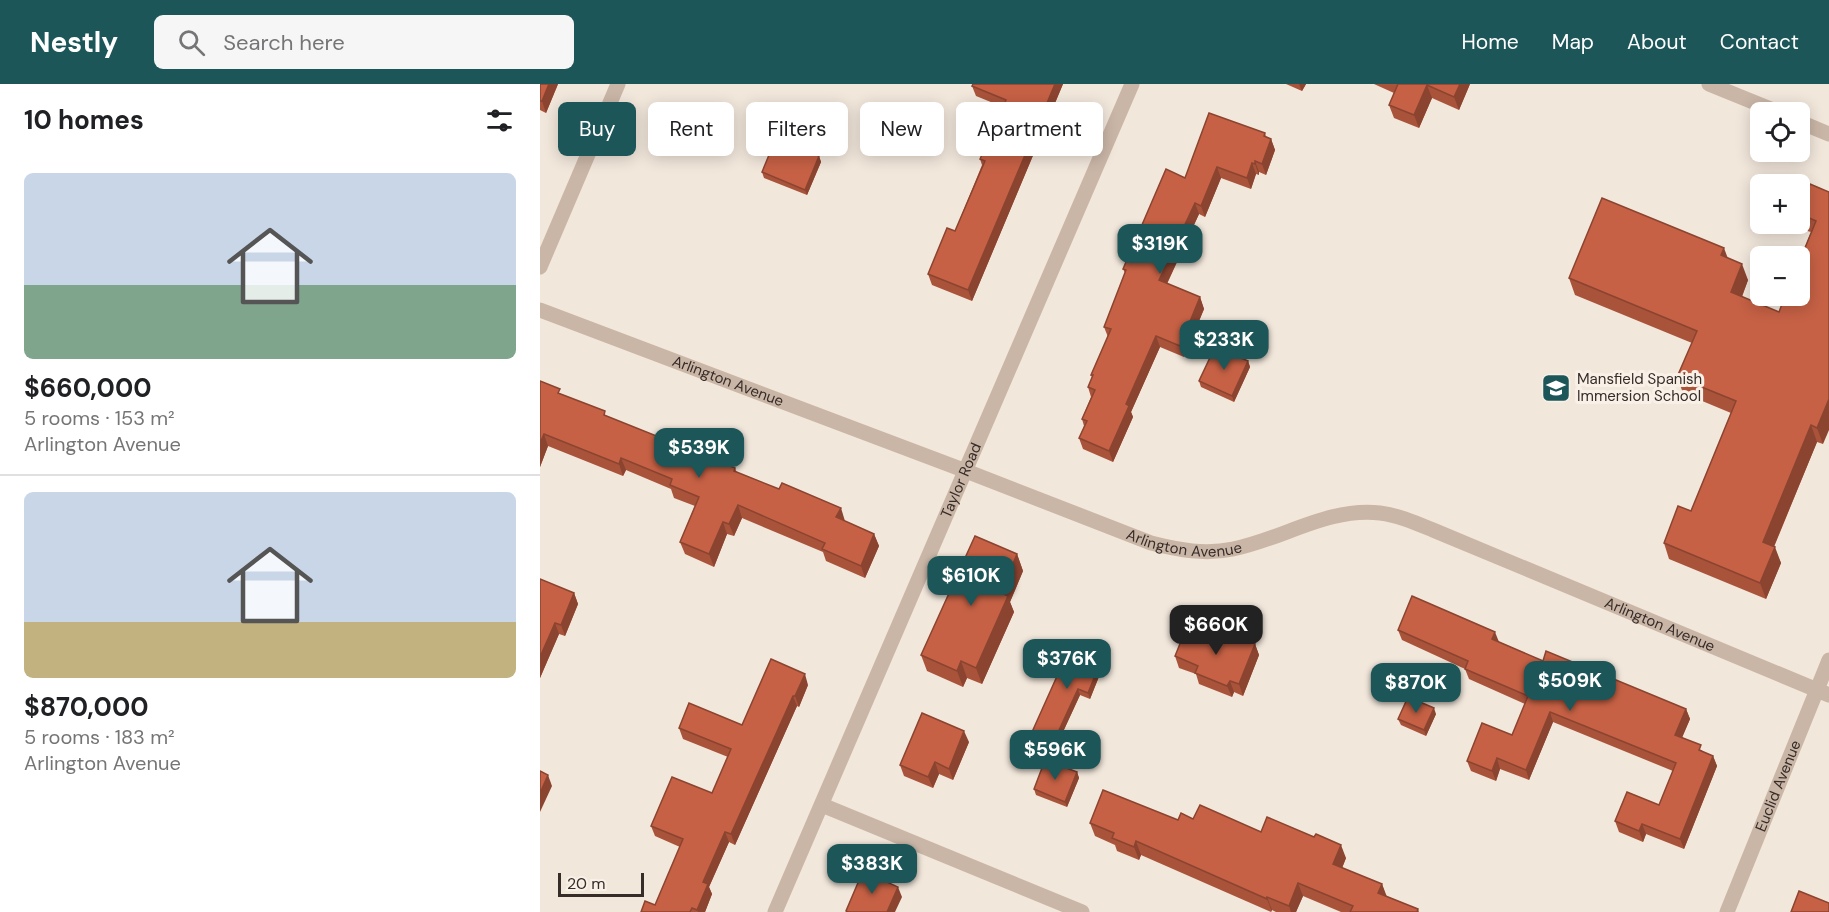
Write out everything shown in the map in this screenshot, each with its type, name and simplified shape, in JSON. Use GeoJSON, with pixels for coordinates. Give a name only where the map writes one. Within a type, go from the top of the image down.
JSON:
{"type":"FeatureCollection","features":[{"type":"Feature","properties":{"kind":"street"},"geometry":{"type":"LineString","coordinates":[[540,267],[618,84]]}},
{"type":"Feature","properties":{"kind":"street","name":"Taylor Road"},"geometry":{"type":"LineString","coordinates":[[775,912],[1132,84]]}},
{"type":"Feature","properties":{"kind":"street"},"geometry":{"type":"LineString","coordinates":[[1709,84],[1753,102]]}},
{"type":"Feature","properties":{"kind":"street"},"geometry":{"type":"LineString","coordinates":[[1810,126],[1829,134]]}},
{"type":"Feature","properties":{"kind":"street","name":"Arlington Avenue"},"geometry":{"type":"LineString","coordinates":[[540,310],[1151,543],[1178,550],[1200,552],[1232,549],[1258,543],[1333,516],[1381,513],[1433,530],[1823,693]]}},
{"type":"Feature","properties":{"kind":"street","name":"Euclid Avenue"},"geometry":{"type":"LineString","coordinates":[[1727,912],[1823,693],[1829,660]]}},
{"type":"Feature","properties":{"kind":"street"},"geometry":{"type":"LineString","coordinates":[[822,805],[1082,912]]}},
{"type":"Feature","properties":{"kind":"building"},"geometry":{"type":"Polygon","coordinates":[[[540,84],[549,84],[542,101],[540,101],[540,84]]]}},
{"type":"Feature","properties":{"kind":"building"},"geometry":{"type":"Polygon","coordinates":[[[973,84],[1055,84],[1047,102],[1005,102],[1006,100],[972,86],[973,84]]]}},
{"type":"Feature","properties":{"kind":"building"},"geometry":{"type":"Polygon","coordinates":[[[1398,84],[1460,84],[1454,97],[1427,85],[1414,115],[1389,105],[1398,84]]]}},
{"type":"Feature","properties":{"kind":"building"},"geometry":{"type":"Polygon","coordinates":[[[1209,113],[1265,133],[1264,136],[1271,139],[1262,164],[1255,161],[1255,164],[1252,163],[1247,178],[1217,167],[1201,206],[1195,203],[1159,280],[1200,297],[1180,346],[1156,336],[1126,404],[1129,406],[1109,451],[1079,438],[1087,421],[1082,419],[1095,390],[1088,387],[1093,375],[1091,375],[1111,329],[1104,327],[1126,270],[1123,269],[1166,169],[1185,178],[1209,113]]]}},
{"type":"Feature","properties":{"kind":"building"},"geometry":{"type":"Polygon","coordinates":[[[769,156],[819,156],[805,190],[762,172],[769,156]]]}},
{"type":"Feature","properties":{"kind":"building"},"geometry":{"type":"Polygon","coordinates":[[[981,156],[1025,156],[968,290],[928,274],[947,228],[955,231],[985,161],[980,159],[981,156]]]}},
{"type":"Feature","properties":{"kind":"building"},"geometry":{"type":"Polygon","coordinates":[[[1810,184],[1829,192],[1829,399],[1817,428],[1811,425],[1763,542],[1775,547],[1760,583],[1664,543],[1678,506],[1691,511],[1736,401],[1677,377],[1697,331],[1569,278],[1602,198],[1724,248],[1721,255],[1742,264],[1731,292],[1750,300],[1750,306],[1765,306],[1779,312],[1781,306],[1810,306],[1810,246],[1806,246],[1816,221],[1810,218],[1810,184]]]}},
{"type":"Feature","properties":{"kind":"building"},"geometry":{"type":"Polygon","coordinates":[[[1215,347],[1248,361],[1232,396],[1199,381],[1215,347]]]}},
{"type":"Feature","properties":{"kind":"building"},"geometry":{"type":"Polygon","coordinates":[[[540,381],[560,389],[558,393],[605,411],[604,415],[709,460],[709,458],[735,468],[734,471],[779,489],[782,483],[841,508],[836,517],[874,534],[861,566],[822,549],[825,543],[738,505],[729,524],[723,522],[709,554],[680,542],[699,497],[670,485],[672,479],[621,458],[619,464],[544,434],[540,443],[540,381]]]}},
{"type":"Feature","properties":{"kind":"building"},"geometry":{"type":"Polygon","coordinates":[[[975,536],[1017,554],[1001,593],[1008,596],[976,668],[961,661],[957,671],[921,655],[975,536]]]}},
{"type":"Feature","properties":{"kind":"building"},"geometry":{"type":"Polygon","coordinates":[[[540,579],[574,593],[561,625],[555,623],[540,657],[540,579]]]}},
{"type":"Feature","properties":{"kind":"building"},"geometry":{"type":"Polygon","coordinates":[[[1412,596],[1495,632],[1492,639],[1543,661],[1546,651],[1686,709],[1675,735],[1701,745],[1699,750],[1713,756],[1680,839],[1642,824],[1639,831],[1615,821],[1627,792],[1659,805],[1676,763],[1550,712],[1526,770],[1497,758],[1492,771],[1467,761],[1482,723],[1512,735],[1528,696],[1465,669],[1468,661],[1398,630],[1412,596]]]}},
{"type":"Feature","properties":{"kind":"building"},"geometry":{"type":"Polygon","coordinates":[[[1186,629],[1207,638],[1209,633],[1223,639],[1224,637],[1231,639],[1232,635],[1255,644],[1239,684],[1230,681],[1227,686],[1195,673],[1198,666],[1175,656],[1186,629]]]}},
{"type":"Feature","properties":{"kind":"building"},"geometry":{"type":"Polygon","coordinates":[[[1071,645],[1102,658],[1088,693],[1078,689],[1054,741],[1032,732],[1071,645]]]}},
{"type":"Feature","properties":{"kind":"building"},"geometry":{"type":"Polygon","coordinates":[[[771,659],[805,674],[731,834],[725,832],[703,882],[708,884],[697,910],[692,908],[690,912],[641,912],[645,901],[655,905],[683,839],[651,826],[672,777],[712,793],[731,749],[679,728],[689,703],[742,725],[771,659]]]}},
{"type":"Feature","properties":{"kind":"building"},"geometry":{"type":"Polygon","coordinates":[[[1408,697],[1434,708],[1424,730],[1398,719],[1408,697]]]}},
{"type":"Feature","properties":{"kind":"building"},"geometry":{"type":"Polygon","coordinates":[[[922,713],[964,731],[949,769],[935,762],[928,777],[900,765],[922,713]]]}},
{"type":"Feature","properties":{"kind":"building"},"geometry":{"type":"Polygon","coordinates":[[[1045,760],[1077,772],[1065,802],[1034,789],[1045,760]]]}},
{"type":"Feature","properties":{"kind":"building"},"geometry":{"type":"Polygon","coordinates":[[[540,771],[548,775],[540,793],[540,771]]]}},
{"type":"Feature","properties":{"kind":"building"},"geometry":{"type":"Polygon","coordinates":[[[1103,790],[1178,820],[1181,813],[1193,819],[1200,805],[1261,832],[1267,817],[1314,837],[1316,834],[1341,845],[1333,864],[1382,884],[1378,893],[1418,909],[1417,912],[1350,912],[1353,906],[1298,883],[1289,906],[1267,897],[1267,899],[1136,841],[1134,847],[1112,838],[1114,833],[1090,823],[1103,790]]]}},
{"type":"Feature","properties":{"kind":"building"},"geometry":{"type":"Polygon","coordinates":[[[863,871],[898,887],[887,912],[846,911],[863,871]]]}},
{"type":"Feature","properties":{"kind":"building"},"geometry":{"type":"Polygon","coordinates":[[[1799,891],[1829,903],[1829,912],[1791,912],[1799,891]]]}},
{"type":"Feature","properties":{"kind":"place","name":"Mansfield Spanish Immersion School"},"geometry":{"type":"Point","coordinates":[1556,388]}}]}
